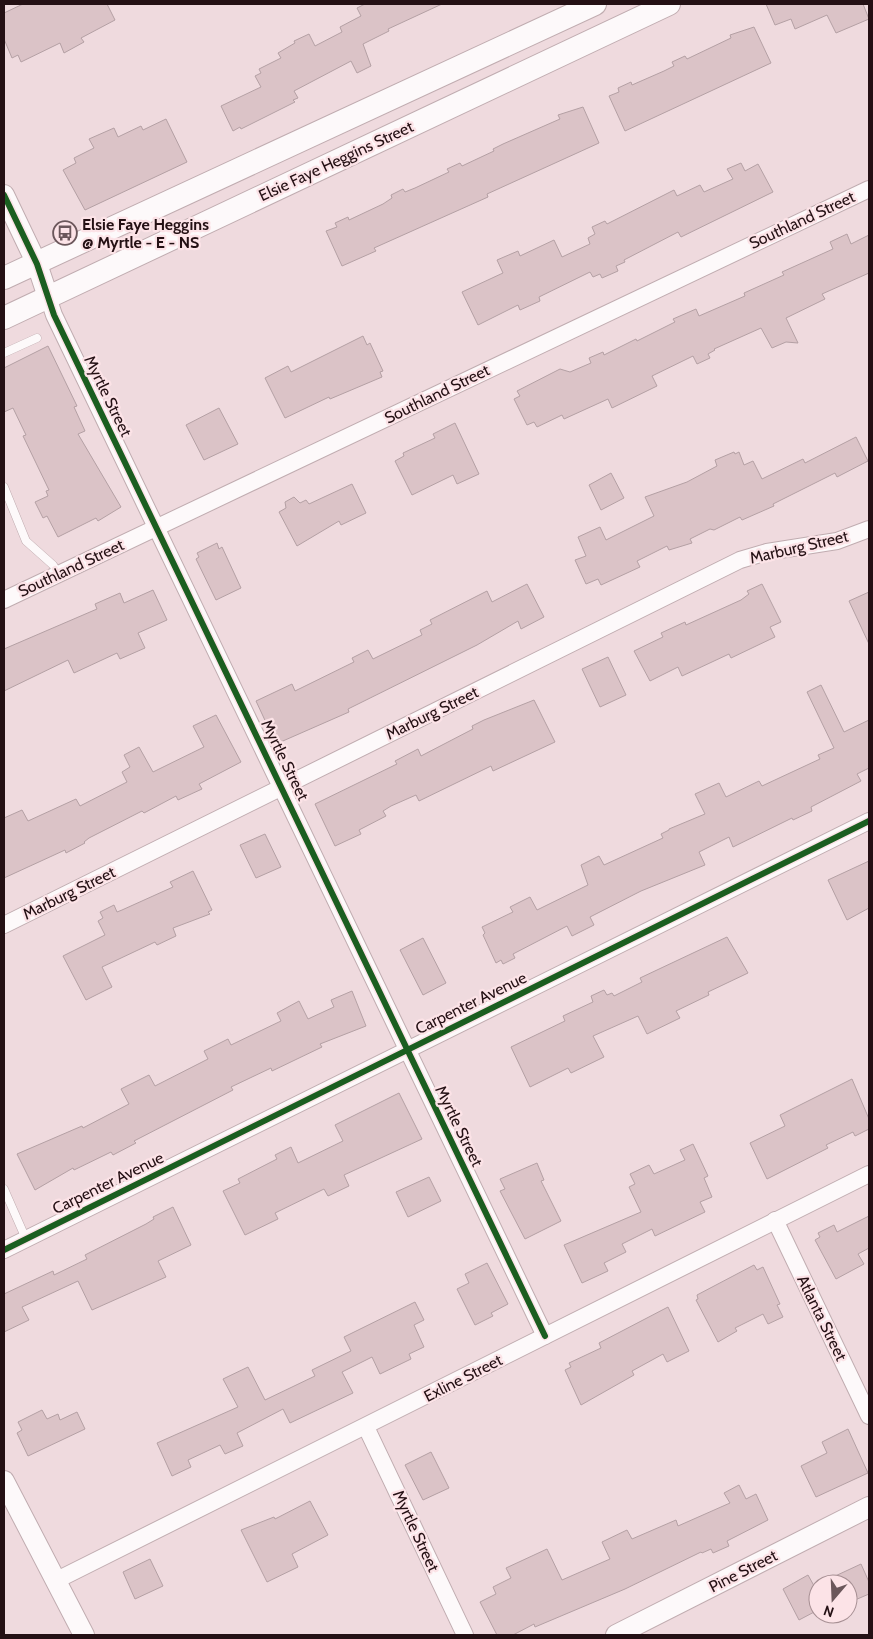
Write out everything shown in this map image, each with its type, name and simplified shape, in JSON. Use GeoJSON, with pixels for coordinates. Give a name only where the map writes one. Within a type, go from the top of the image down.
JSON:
{"type":"FeatureCollection","features":[{"type":"Feature","properties":{"kind":"main road","name":"Elsie Faye Heggins Street"},"geometry":{"type":"LineString","coordinates":[[4,278],[596,4]]}},
{"type":"Feature","properties":{"kind":"main road","name":"Elsie Faye Heggins Street"},"geometry":{"type":"LineString","coordinates":[[4,318],[669,4]]}},
{"type":"Feature","properties":{"kind":"main road"},"geometry":{"type":"LineString","coordinates":[[359,113],[374,143]]}},
{"type":"Feature","properties":{"kind":"street","name":"Southland Street"},"geometry":{"type":"LineString","coordinates":[[4,600],[869,188]]}},
{"type":"Feature","properties":{"kind":"street","name":"Myrtle Street"},"geometry":{"type":"LineString","coordinates":[[4,195],[37,264],[54,315],[545,1336]]}},
{"type":"Feature","properties":{"kind":"street","name":"Marburg Street"},"geometry":{"type":"LineString","coordinates":[[4,926],[740,560],[776,550],[837,541],[869,529]]}},
{"type":"Feature","properties":{"kind":"street","name":"Carpenter Avenue"},"geometry":{"type":"LineString","coordinates":[[4,1250],[869,821]]}},
{"type":"Feature","properties":{"kind":"street","name":"Exline Street"},"geometry":{"type":"LineString","coordinates":[[55,1581],[869,1174]]}},
{"type":"Feature","properties":{"kind":"street","name":"Atlanta Street"},"geometry":{"type":"LineString","coordinates":[[775,1220],[869,1416]]}},
{"type":"Feature","properties":{"kind":"street","name":"Myrtle Street"},"geometry":{"type":"LineString","coordinates":[[366,1427],[465,1635]]}},
{"type":"Feature","properties":{"kind":"street"},"geometry":{"type":"LineString","coordinates":[[4,1481],[84,1635]]}},
{"type":"Feature","properties":{"kind":"street","name":"Pine Street"},"geometry":{"type":"LineString","coordinates":[[616,1635],[869,1508]]}},
{"type":"Feature","properties":{"kind":"lane"},"geometry":{"type":"LineString","coordinates":[[4,353],[37,338]]}},
{"type":"Feature","properties":{"kind":"lane"},"geometry":{"type":"LineString","coordinates":[[4,487],[26,541],[53,565],[58,573]]}},
{"type":"Feature","properties":{"kind":"lane"},"geometry":{"type":"LineString","coordinates":[[4,1190],[26,1239]]}},
{"type":"Feature","properties":{"kind":"building"},"geometry":{"type":"Polygon","coordinates":[[[23,4],[107,4],[115,20],[81,38],[84,42],[64,53],[60,43],[21,62],[18,55],[12,58],[4,39],[4,13],[23,4]]]}},
{"type":"Feature","properties":{"kind":"building"},"geometry":{"type":"Polygon","coordinates":[[[365,4],[442,4],[388,29],[389,31],[363,44],[371,66],[357,73],[351,61],[294,91],[298,98],[293,100],[295,102],[241,129],[240,127],[233,131],[221,106],[261,87],[255,76],[261,73],[259,69],[281,58],[278,53],[295,43],[294,41],[309,34],[315,46],[342,32],[340,27],[361,16],[357,8],[365,4]]]}},
{"type":"Feature","properties":{"kind":"building"},"geometry":{"type":"Polygon","coordinates":[[[766,4],[863,4],[869,19],[836,33],[827,15],[795,29],[791,19],[775,25],[766,4]]]}},
{"type":"Feature","properties":{"kind":"building"},"geometry":{"type":"Polygon","coordinates":[[[754,27],[771,63],[625,131],[609,96],[619,92],[618,88],[631,82],[632,85],[664,71],[674,66],[672,62],[685,56],[687,59],[731,38],[730,35],[754,27]]]}},
{"type":"Feature","properties":{"kind":"building"},"geometry":{"type":"Polygon","coordinates":[[[583,107],[599,143],[487,194],[488,197],[374,248],[376,251],[342,266],[326,231],[337,227],[335,223],[348,217],[349,220],[383,204],[392,198],[391,195],[403,189],[405,192],[415,188],[449,172],[447,169],[460,163],[462,166],[494,151],[493,149],[503,144],[560,119],[558,115],[583,107]]]}},
{"type":"Feature","properties":{"kind":"building"},"geometry":{"type":"Polygon","coordinates":[[[166,119],[187,162],[85,210],[63,170],[76,163],[74,158],[94,148],[89,139],[114,128],[118,137],[141,126],[143,130],[166,119]]]}},
{"type":"Feature","properties":{"kind":"building"},"geometry":{"type":"Polygon","coordinates":[[[741,163],[745,171],[758,164],[773,192],[681,237],[678,232],[624,260],[625,262],[616,266],[618,271],[602,278],[600,274],[593,277],[590,272],[539,297],[540,301],[520,310],[518,305],[478,325],[462,292],[503,273],[497,260],[518,251],[520,256],[554,240],[562,257],[590,244],[588,238],[595,234],[592,227],[605,221],[607,224],[674,190],[677,196],[700,185],[704,192],[733,179],[727,169],[741,163]]]}},
{"type":"Feature","properties":{"kind":"building"},"geometry":{"type":"Polygon","coordinates":[[[847,234],[851,244],[869,235],[869,273],[822,294],[825,299],[786,318],[798,343],[786,342],[772,348],[761,328],[714,349],[708,354],[710,358],[697,364],[693,356],[652,376],[657,386],[612,408],[608,399],[564,419],[562,415],[537,427],[534,422],[527,425],[514,399],[520,396],[517,391],[560,369],[570,372],[591,363],[589,358],[603,352],[604,355],[636,339],[637,341],[675,322],[673,319],[696,309],[699,316],[745,296],[744,293],[784,275],[782,272],[833,249],[830,242],[847,234]]]}},
{"type":"Feature","properties":{"kind":"building"},"geometry":{"type":"Polygon","coordinates":[[[363,336],[367,345],[370,343],[383,371],[380,372],[382,377],[330,399],[329,397],[285,418],[265,378],[288,366],[291,372],[363,336]]]}},
{"type":"Feature","properties":{"kind":"building"},"geometry":{"type":"Polygon","coordinates":[[[48,346],[77,406],[74,407],[85,431],[78,434],[121,507],[98,521],[96,518],[58,537],[47,516],[43,518],[35,502],[48,496],[46,491],[49,490],[23,436],[26,435],[13,408],[4,412],[4,368],[48,346]]]}},
{"type":"Feature","properties":{"kind":"building"},"geometry":{"type":"Polygon","coordinates":[[[219,408],[238,444],[204,460],[186,425],[219,408]]]}},
{"type":"Feature","properties":{"kind":"building"},"geometry":{"type":"Polygon","coordinates":[[[455,423],[479,474],[457,484],[453,475],[412,495],[395,461],[404,456],[403,453],[435,438],[433,434],[455,423]]]}},
{"type":"Feature","properties":{"kind":"building"},"geometry":{"type":"Polygon","coordinates":[[[856,437],[868,461],[837,477],[835,473],[773,504],[774,506],[742,520],[740,517],[714,530],[710,529],[690,539],[692,543],[669,550],[667,546],[637,561],[640,567],[601,585],[598,579],[586,584],[575,560],[586,556],[578,537],[600,527],[606,540],[654,516],[645,497],[687,482],[717,466],[715,460],[734,452],[735,454],[739,452],[744,465],[753,461],[762,479],[803,459],[805,463],[856,437]]]}},
{"type":"Feature","properties":{"kind":"building"},"geometry":{"type":"Polygon","coordinates":[[[611,473],[624,498],[601,510],[589,485],[611,473]]]}},
{"type":"Feature","properties":{"kind":"building"},"geometry":{"type":"Polygon","coordinates":[[[352,484],[366,513],[341,525],[339,521],[297,546],[279,512],[286,508],[285,502],[294,497],[300,503],[306,500],[309,504],[352,484]]]}},
{"type":"Feature","properties":{"kind":"building"},"geometry":{"type":"Polygon","coordinates":[[[217,543],[219,549],[222,547],[241,588],[216,600],[196,559],[199,557],[197,553],[217,543]]]}},
{"type":"Feature","properties":{"kind":"building"},"geometry":{"type":"Polygon","coordinates":[[[527,584],[544,617],[521,629],[518,621],[477,645],[348,709],[349,712],[276,744],[256,701],[292,684],[295,691],[354,662],[352,658],[368,650],[373,659],[422,635],[420,630],[432,624],[430,620],[487,591],[492,602],[527,584]]]}},
{"type":"Feature","properties":{"kind":"building"},"geometry":{"type":"Polygon","coordinates":[[[762,584],[781,622],[770,627],[775,637],[731,658],[729,654],[682,676],[678,667],[650,681],[634,651],[663,637],[661,633],[685,622],[686,625],[741,600],[749,594],[747,591],[762,584]]]}},
{"type":"Feature","properties":{"kind":"building"},"geometry":{"type":"Polygon","coordinates":[[[153,590],[167,620],[138,633],[145,648],[120,659],[117,653],[74,673],[68,660],[4,691],[4,649],[97,609],[95,604],[120,593],[124,603],[153,590]]]}},
{"type":"Feature","properties":{"kind":"building"},"geometry":{"type":"Polygon","coordinates":[[[869,592],[869,644],[849,601],[869,592]]]}},
{"type":"Feature","properties":{"kind":"building"},"geometry":{"type":"Polygon","coordinates":[[[608,657],[626,695],[600,707],[582,669],[608,657]]]}},
{"type":"Feature","properties":{"kind":"building"},"geometry":{"type":"Polygon","coordinates":[[[821,685],[844,732],[869,720],[869,768],[857,774],[861,781],[811,807],[812,811],[793,820],[792,818],[733,847],[729,837],[699,852],[705,865],[641,891],[590,917],[594,925],[572,936],[567,926],[513,954],[515,958],[503,964],[501,960],[496,963],[483,935],[485,933],[482,927],[513,912],[510,907],[530,897],[537,910],[588,885],[581,865],[599,856],[604,865],[663,838],[661,834],[669,829],[705,814],[695,794],[719,783],[726,797],[759,781],[762,786],[820,759],[818,755],[834,748],[807,692],[821,685]]]}},
{"type":"Feature","properties":{"kind":"building"},"geometry":{"type":"Polygon","coordinates":[[[534,700],[555,742],[493,771],[491,766],[419,801],[416,795],[391,806],[383,811],[386,816],[359,830],[361,834],[335,846],[315,804],[397,764],[395,761],[418,749],[421,756],[473,729],[472,726],[484,720],[534,700]]]}},
{"type":"Feature","properties":{"kind":"building"},"geometry":{"type":"Polygon","coordinates":[[[216,715],[241,762],[199,784],[202,789],[178,800],[176,796],[144,813],[142,811],[89,838],[85,843],[66,853],[65,850],[4,878],[4,818],[22,810],[28,821],[76,799],[80,806],[127,782],[122,772],[130,767],[124,755],[139,747],[153,772],[204,747],[193,726],[216,715]]]}},
{"type":"Feature","properties":{"kind":"building"},"geometry":{"type":"Polygon","coordinates":[[[265,834],[281,867],[256,878],[240,845],[265,834]]]}},
{"type":"Feature","properties":{"kind":"building"},"geometry":{"type":"Polygon","coordinates":[[[869,861],[869,908],[847,920],[828,880],[869,861]]]}},
{"type":"Feature","properties":{"kind":"building"},"geometry":{"type":"Polygon","coordinates":[[[193,871],[212,910],[208,912],[210,914],[173,928],[176,936],[157,945],[155,942],[102,967],[112,987],[86,1000],[63,956],[105,935],[98,921],[103,918],[100,912],[114,905],[117,912],[122,910],[173,887],[170,882],[193,871]]]}},
{"type":"Feature","properties":{"kind":"building"},"geometry":{"type":"Polygon","coordinates":[[[727,937],[748,973],[708,992],[709,995],[676,1011],[680,1018],[647,1034],[638,1016],[593,1036],[604,1057],[571,1073],[568,1068],[530,1087],[511,1047],[565,1021],[563,1016],[593,1002],[591,996],[604,990],[607,995],[612,993],[614,996],[642,982],[640,978],[727,937]]]}},
{"type":"Feature","properties":{"kind":"building"},"geometry":{"type":"Polygon","coordinates":[[[423,938],[446,983],[423,995],[400,950],[423,938]]]}},
{"type":"Feature","properties":{"kind":"building"},"geometry":{"type":"Polygon","coordinates":[[[352,991],[366,1026],[320,1044],[322,1047],[272,1071],[271,1068],[231,1087],[233,1090],[134,1141],[136,1143],[113,1155],[111,1152],[74,1170],[73,1168],[35,1190],[17,1154],[82,1126],[83,1128],[129,1104],[121,1089],[149,1075],[155,1086],[208,1059],[204,1051],[228,1039],[231,1045],[281,1021],[277,1013],[299,1001],[308,1019],[334,1007],[331,1000],[352,991]]]}},
{"type":"Feature","properties":{"kind":"building"},"geometry":{"type":"Polygon","coordinates":[[[852,1079],[869,1119],[869,1129],[855,1136],[853,1132],[826,1145],[828,1148],[767,1179],[750,1143],[785,1126],[780,1115],[852,1079]]]}},
{"type":"Feature","properties":{"kind":"building"},"geometry":{"type":"Polygon","coordinates":[[[399,1093],[422,1139],[344,1175],[349,1186],[328,1196],[324,1189],[275,1213],[278,1219],[245,1235],[223,1191],[240,1183],[238,1179],[277,1159],[275,1155],[291,1147],[298,1163],[343,1141],[335,1125],[399,1093]]]}},
{"type":"Feature","properties":{"kind":"building"},"geometry":{"type":"Polygon","coordinates":[[[693,1144],[708,1176],[704,1178],[712,1197],[700,1202],[705,1212],[655,1236],[652,1229],[622,1244],[626,1252],[604,1263],[608,1271],[582,1283],[564,1245],[641,1212],[629,1187],[635,1184],[630,1174],[649,1165],[654,1174],[685,1160],[680,1150],[693,1144]]]}},
{"type":"Feature","properties":{"kind":"building"},"geometry":{"type":"Polygon","coordinates":[[[537,1163],[544,1180],[541,1181],[561,1221],[525,1239],[500,1191],[505,1189],[500,1179],[537,1163]]]}},
{"type":"Feature","properties":{"kind":"building"},"geometry":{"type":"Polygon","coordinates":[[[429,1177],[441,1201],[408,1217],[396,1192],[429,1177]]]}},
{"type":"Feature","properties":{"kind":"building"},"geometry":{"type":"Polygon","coordinates":[[[173,1207],[191,1245],[158,1261],[166,1277],[92,1310],[78,1281],[22,1307],[29,1320],[4,1332],[4,1294],[53,1271],[54,1275],[87,1259],[85,1255],[146,1224],[154,1219],[153,1217],[173,1207]]]}},
{"type":"Feature","properties":{"kind":"building"},"geometry":{"type":"Polygon","coordinates":[[[869,1216],[869,1248],[858,1254],[864,1264],[836,1279],[815,1240],[820,1237],[818,1233],[834,1225],[837,1232],[869,1216]]]}},
{"type":"Feature","properties":{"kind":"building"},"geometry":{"type":"Polygon","coordinates":[[[487,1263],[508,1304],[491,1313],[493,1316],[475,1325],[457,1289],[469,1283],[465,1274],[487,1263]]]}},
{"type":"Feature","properties":{"kind":"building"},"geometry":{"type":"Polygon","coordinates":[[[754,1265],[757,1270],[763,1267],[780,1304],[777,1305],[783,1317],[768,1324],[763,1314],[735,1328],[737,1331],[718,1342],[696,1300],[698,1299],[697,1295],[754,1265]]]}},
{"type":"Feature","properties":{"kind":"building"},"geometry":{"type":"Polygon","coordinates":[[[415,1302],[424,1320],[414,1325],[424,1347],[409,1354],[411,1359],[380,1374],[372,1357],[342,1372],[353,1393],[290,1423],[283,1409],[237,1433],[243,1446],[225,1454],[220,1445],[188,1460],[191,1467],[172,1476],[157,1443],[238,1407],[223,1379],[248,1367],[265,1400],[315,1376],[312,1370],[351,1351],[344,1337],[415,1302]]]}},
{"type":"Feature","properties":{"kind":"building"},"geometry":{"type":"Polygon","coordinates":[[[668,1307],[689,1351],[667,1362],[663,1354],[632,1371],[634,1375],[581,1405],[565,1370],[571,1367],[569,1363],[601,1348],[599,1343],[668,1307]]]}},
{"type":"Feature","properties":{"kind":"building"},"geometry":{"type":"Polygon","coordinates":[[[42,1410],[47,1419],[58,1414],[60,1420],[77,1412],[85,1429],[28,1456],[17,1433],[22,1430],[18,1422],[42,1410]]]}},
{"type":"Feature","properties":{"kind":"building"},"geometry":{"type":"Polygon","coordinates":[[[848,1429],[868,1473],[816,1497],[801,1466],[827,1453],[822,1442],[848,1429]]]}},
{"type":"Feature","properties":{"kind":"building"},"geometry":{"type":"Polygon","coordinates":[[[431,1452],[449,1488],[423,1500],[405,1465],[431,1452]]]}},
{"type":"Feature","properties":{"kind":"building"},"geometry":{"type":"Polygon","coordinates":[[[739,1485],[746,1499],[756,1494],[768,1520],[727,1541],[729,1546],[713,1553],[711,1549],[701,1552],[625,1589],[535,1627],[534,1624],[513,1635],[497,1635],[480,1602],[496,1594],[493,1587],[511,1578],[506,1568],[547,1549],[562,1580],[610,1559],[602,1542],[627,1530],[632,1539],[676,1520],[678,1526],[730,1503],[724,1493],[739,1485]]]}},
{"type":"Feature","properties":{"kind":"building"},"geometry":{"type":"Polygon","coordinates":[[[310,1501],[328,1535],[292,1554],[298,1567],[267,1582],[241,1530],[274,1517],[275,1519],[310,1501]]]}},
{"type":"Feature","properties":{"kind":"building"},"geometry":{"type":"Polygon","coordinates":[[[150,1559],[163,1586],[135,1599],[123,1572],[150,1559]]]}},
{"type":"Feature","properties":{"kind":"building"},"geometry":{"type":"Polygon","coordinates":[[[861,1564],[869,1582],[869,1594],[858,1599],[858,1574],[840,1574],[861,1564]]]}},
{"type":"Feature","properties":{"kind":"building"},"geometry":{"type":"Polygon","coordinates":[[[808,1575],[808,1615],[799,1620],[783,1589],[808,1575]]]}},
{"type":"Feature","properties":{"kind":"cycle path"},"geometry":{"type":"LineString","coordinates":[[4,195],[37,264],[54,315],[545,1336]]}},
{"type":"Feature","properties":{"kind":"cycle path"},"geometry":{"type":"LineString","coordinates":[[4,1250],[869,821]]}},
{"type":"Feature","properties":{"kind":"place","name":"Elsie Faye Heggins @ Myrtle - E - NS"},"geometry":{"type":"Point","coordinates":[65,233]}}]}
